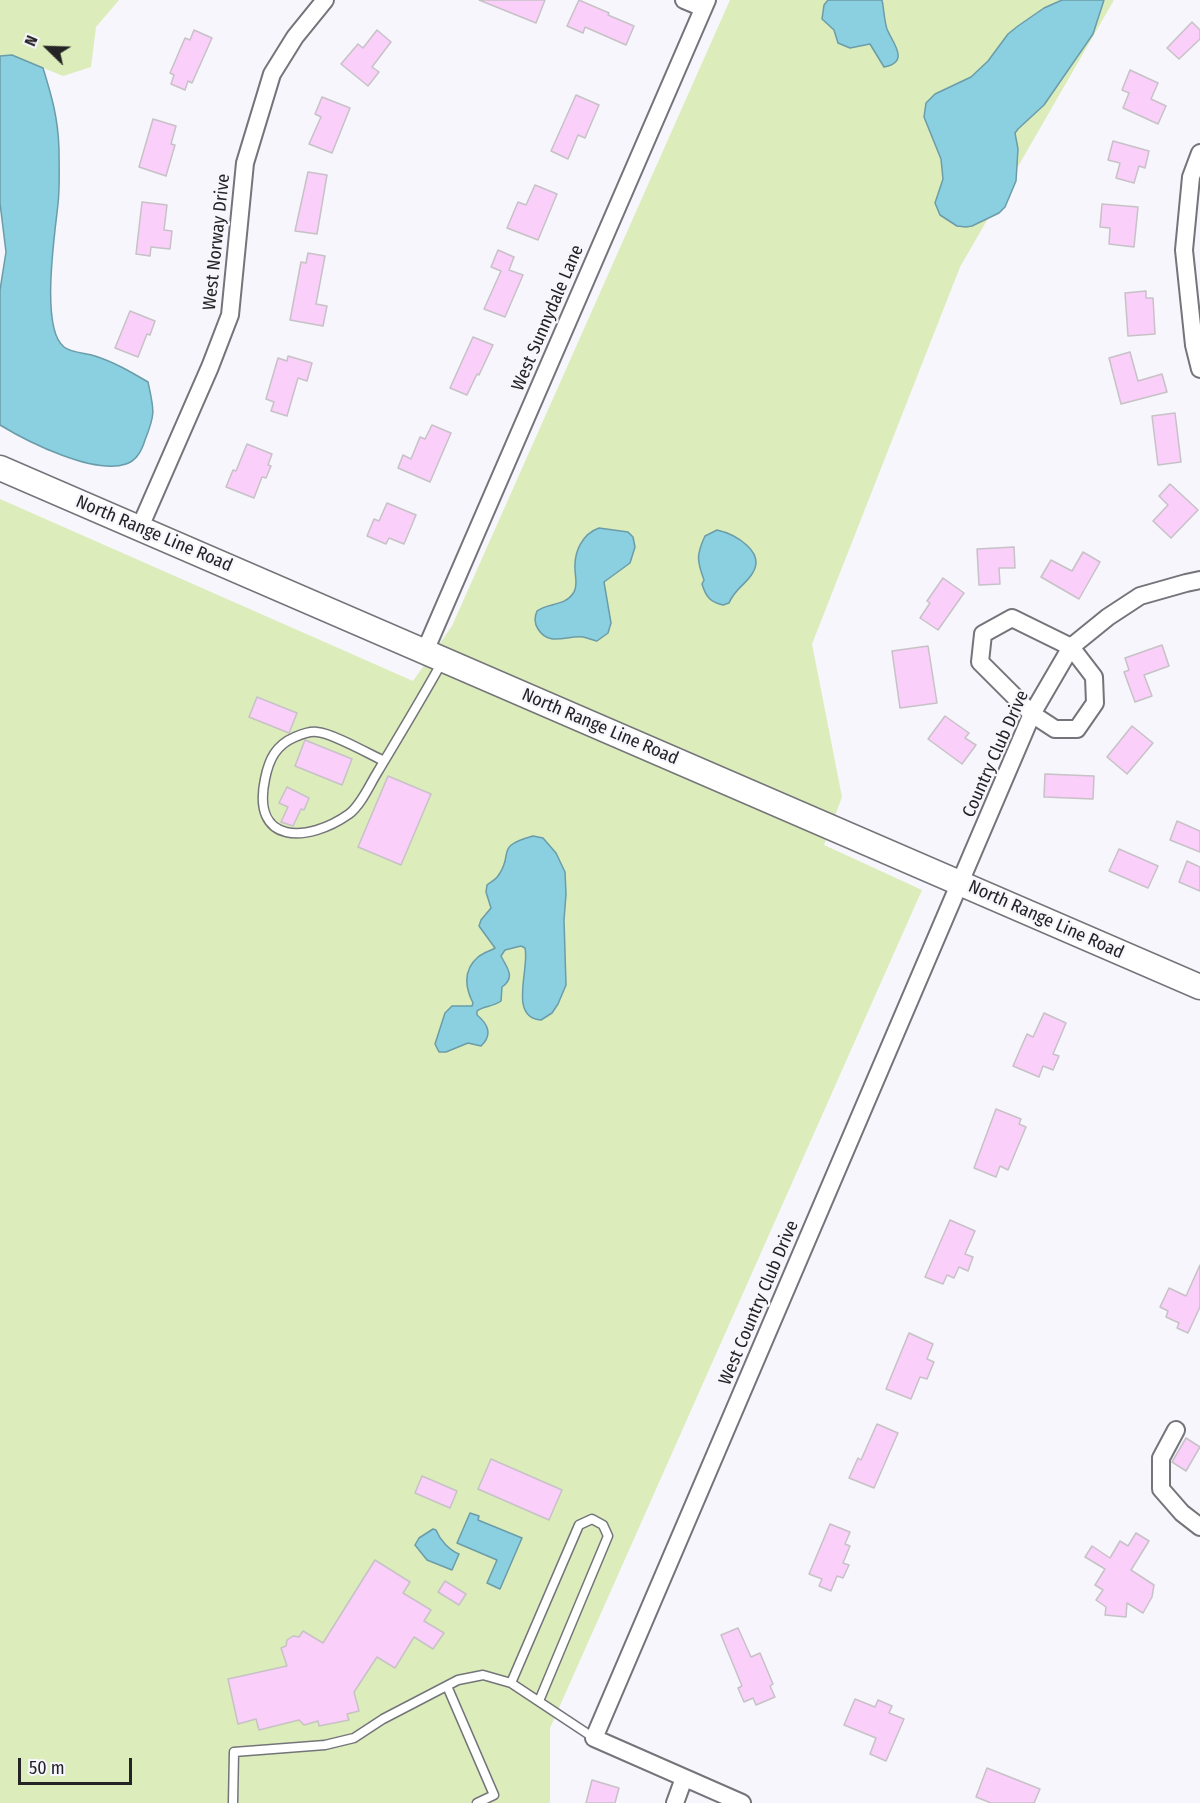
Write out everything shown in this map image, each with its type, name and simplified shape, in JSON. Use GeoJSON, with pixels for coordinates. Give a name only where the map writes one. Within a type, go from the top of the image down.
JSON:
{"type":"FeatureCollection","features":[{"type":"Feature","properties":{"kind":"street","name":"West Norway Drive"},"geometry":{"type":"LineString","coordinates":[[140,528],[210,367],[230,315],[245,163],[272,74],[295,37],[325,0]]}},
{"type":"Feature","properties":{"kind":"street"},"geometry":{"type":"LineString","coordinates":[[684,0],[705,4]]}},
{"type":"Feature","properties":{"kind":"street","name":"West Sunnydale Lane"},"geometry":{"type":"LineString","coordinates":[[434,655],[705,4]]}},
{"type":"Feature","properties":{"kind":"street"},"geometry":{"type":"LineString","coordinates":[[1200,153],[1191,177],[1184,250],[1194,345],[1200,369]]}},
{"type":"Feature","properties":{"kind":"street","name":"North Range Line Road"},"geometry":{"type":"LineString","coordinates":[[0,468],[1200,987]]}},
{"type":"Feature","properties":{"kind":"street","name":"Country Club Drive"},"geometry":{"type":"LineString","coordinates":[[960,883],[1032,714],[1071,647],[1108,617],[1140,596],[1200,580]]}},
{"type":"Feature","properties":{"kind":"street"},"geometry":{"type":"LineString","coordinates":[[1012,618],[1071,647],[1094,677],[1095,703],[1077,729],[1054,729],[1032,714],[980,662],[983,634],[1012,618]]}},
{"type":"Feature","properties":{"kind":"street","name":"West Country Club Drive"},"geometry":{"type":"LineString","coordinates":[[594,1738],[960,883]]}},
{"type":"Feature","properties":{"kind":"street"},"geometry":{"type":"LineString","coordinates":[[1176,1430],[1161,1458],[1161,1489],[1182,1513],[1200,1527]]}},
{"type":"Feature","properties":{"kind":"street"},"geometry":{"type":"LineString","coordinates":[[594,1738],[742,1803]]}},
{"type":"Feature","properties":{"kind":"street"},"geometry":{"type":"LineString","coordinates":[[675,1803],[684,1778]]}},
{"type":"Feature","properties":{"kind":"lane"},"geometry":{"type":"LineString","coordinates":[[384,761],[317,731],[305,733],[290,739],[275,751],[268,762],[263,790],[263,809],[268,820],[276,828],[288,833],[300,834],[323,828],[351,813],[384,761],[434,655]]}},
{"type":"Feature","properties":{"kind":"lane"},"geometry":{"type":"LineString","coordinates":[[511,1683],[579,1525],[592,1519],[603,1525],[608,1536],[539,1701]]}},
{"type":"Feature","properties":{"kind":"lane"},"geometry":{"type":"LineString","coordinates":[[233,1803],[234,1752],[325,1745],[354,1738],[383,1719],[458,1680],[483,1675],[511,1683],[594,1738]]}},
{"type":"Feature","properties":{"kind":"lane"},"geometry":{"type":"LineString","coordinates":[[447,1686],[494,1795],[477,1803]]}},
{"type":"Feature","properties":{"kind":"green space"},"geometry":{"type":"Polygon","coordinates":[[[0,0],[119,0],[96,27],[91,67],[63,76],[12,55],[0,56],[0,0]]]}},
{"type":"Feature","properties":{"kind":"green space"},"geometry":{"type":"Polygon","coordinates":[[[730,0],[1114,0],[960,267],[812,644],[842,797],[824,845],[922,890],[550,1728],[550,1803],[0,1803],[0,499],[413,681],[452,626],[730,0]]]}},
{"type":"Feature","properties":{"kind":"water"},"geometry":{"type":"Polygon","coordinates":[[[828,0],[882,0],[887,29],[898,51],[897,61],[884,67],[870,44],[850,48],[838,43],[834,30],[822,19],[824,5],[828,0]]]}},
{"type":"Feature","properties":{"kind":"water"},"geometry":{"type":"Polygon","coordinates":[[[1062,0],[1104,0],[1093,34],[1044,105],[1015,133],[1018,149],[1016,181],[1005,207],[999,213],[972,226],[957,226],[940,215],[935,203],[943,179],[941,159],[924,117],[926,103],[935,94],[971,77],[988,61],[1008,34],[1044,8],[1062,0]]]}},
{"type":"Feature","properties":{"kind":"water"},"geometry":{"type":"Polygon","coordinates":[[[12,55],[43,68],[56,117],[59,183],[52,257],[51,301],[57,337],[67,349],[109,361],[148,382],[153,406],[151,423],[144,444],[136,458],[126,464],[97,465],[79,461],[44,448],[0,425],[0,290],[6,252],[0,203],[0,56],[12,55]]]}},
{"type":"Feature","properties":{"kind":"water"},"geometry":{"type":"Polygon","coordinates":[[[599,528],[628,532],[633,537],[635,547],[630,563],[604,582],[611,623],[608,633],[597,641],[583,637],[547,638],[536,625],[537,611],[566,600],[574,592],[575,563],[580,544],[599,528]]]}},
{"type":"Feature","properties":{"kind":"water"},"geometry":{"type":"Polygon","coordinates":[[[717,530],[732,535],[747,545],[755,558],[756,566],[729,603],[723,605],[707,596],[702,584],[704,580],[699,563],[700,548],[705,536],[717,530]]]}},
{"type":"Feature","properties":{"kind":"water"},"geometry":{"type":"Polygon","coordinates":[[[533,836],[543,838],[556,853],[565,872],[566,985],[558,1004],[552,1013],[541,1020],[531,1017],[525,1011],[522,991],[525,948],[521,946],[505,950],[501,956],[508,968],[509,980],[502,987],[501,1001],[477,1011],[477,1015],[488,1030],[485,1042],[481,1046],[468,1043],[446,1052],[439,1052],[435,1044],[445,1013],[452,1006],[472,1006],[467,985],[470,967],[478,957],[495,948],[479,926],[491,908],[486,892],[487,885],[503,868],[509,847],[533,836]]]}},
{"type":"Feature","properties":{"kind":"water"},"geometry":{"type":"Polygon","coordinates":[[[470,1513],[479,1516],[478,1520],[522,1538],[500,1589],[487,1583],[497,1560],[457,1543],[470,1513]]]}},
{"type":"Feature","properties":{"kind":"water"},"geometry":{"type":"Polygon","coordinates":[[[433,1529],[448,1547],[459,1554],[452,1570],[427,1560],[415,1545],[419,1538],[433,1529]]]}},
{"type":"Feature","properties":{"kind":"building"},"geometry":{"type":"Polygon","coordinates":[[[479,0],[545,0],[536,23],[479,0]]]}},
{"type":"Feature","properties":{"kind":"building"},"geometry":{"type":"Polygon","coordinates":[[[579,0],[634,26],[626,45],[585,27],[583,33],[567,26],[579,0]]]}},
{"type":"Feature","properties":{"kind":"building"},"geometry":{"type":"Polygon","coordinates":[[[1192,22],[1200,30],[1200,39],[1179,59],[1167,48],[1192,22]]]}},
{"type":"Feature","properties":{"kind":"building"},"geometry":{"type":"Polygon","coordinates":[[[194,30],[212,38],[192,83],[188,81],[185,90],[171,84],[174,75],[170,73],[185,38],[190,40],[194,30]]]}},
{"type":"Feature","properties":{"kind":"building"},"geometry":{"type":"Polygon","coordinates":[[[377,30],[391,42],[372,67],[379,72],[368,86],[341,64],[358,44],[363,48],[377,30]]]}},
{"type":"Feature","properties":{"kind":"building"},"geometry":{"type":"Polygon","coordinates":[[[1130,70],[1158,83],[1151,99],[1166,106],[1158,124],[1123,108],[1129,93],[1122,90],[1130,70]]]}},
{"type":"Feature","properties":{"kind":"building"},"geometry":{"type":"Polygon","coordinates":[[[576,95],[599,105],[585,138],[578,135],[568,159],[551,151],[576,95]]]}},
{"type":"Feature","properties":{"kind":"building"},"geometry":{"type":"Polygon","coordinates":[[[322,97],[350,108],[332,153],[309,144],[321,117],[315,114],[322,97]]]}},
{"type":"Feature","properties":{"kind":"building"},"geometry":{"type":"Polygon","coordinates":[[[153,119],[176,126],[171,144],[175,145],[166,176],[139,167],[153,119]]]}},
{"type":"Feature","properties":{"kind":"building"},"geometry":{"type":"Polygon","coordinates":[[[1113,141],[1149,151],[1145,168],[1139,166],[1134,183],[1116,178],[1120,163],[1108,160],[1113,141]]]}},
{"type":"Feature","properties":{"kind":"building"},"geometry":{"type":"Polygon","coordinates":[[[308,172],[327,175],[317,234],[295,231],[308,172]]]}},
{"type":"Feature","properties":{"kind":"building"},"geometry":{"type":"Polygon","coordinates":[[[535,185],[557,194],[538,240],[507,228],[518,202],[526,205],[535,185]]]}},
{"type":"Feature","properties":{"kind":"building"},"geometry":{"type":"Polygon","coordinates":[[[142,202],[167,205],[164,230],[172,231],[170,249],[151,247],[150,256],[136,254],[142,202]]]}},
{"type":"Feature","properties":{"kind":"building"},"geometry":{"type":"Polygon","coordinates":[[[1102,204],[1138,207],[1134,247],[1109,244],[1110,228],[1100,227],[1102,204]]]}},
{"type":"Feature","properties":{"kind":"building"},"geometry":{"type":"Polygon","coordinates":[[[498,250],[514,257],[509,270],[523,275],[505,317],[484,309],[501,271],[491,267],[498,250]]]}},
{"type":"Feature","properties":{"kind":"building"},"geometry":{"type":"Polygon","coordinates":[[[308,253],[325,256],[316,304],[327,306],[323,326],[290,320],[301,262],[306,263],[308,253]]]}},
{"type":"Feature","properties":{"kind":"building"},"geometry":{"type":"Polygon","coordinates":[[[1146,291],[1146,298],[1153,298],[1155,334],[1128,336],[1125,293],[1146,291]]]}},
{"type":"Feature","properties":{"kind":"building"},"geometry":{"type":"Polygon","coordinates":[[[130,311],[155,321],[138,357],[115,348],[130,311]]]}},
{"type":"Feature","properties":{"kind":"building"},"geometry":{"type":"Polygon","coordinates":[[[473,337],[493,345],[467,395],[450,388],[473,337]]]}},
{"type":"Feature","properties":{"kind":"building"},"geometry":{"type":"Polygon","coordinates":[[[1130,352],[1138,381],[1162,374],[1167,392],[1121,404],[1109,358],[1130,352]]]}},
{"type":"Feature","properties":{"kind":"building"},"geometry":{"type":"Polygon","coordinates":[[[288,356],[312,363],[307,381],[298,378],[287,416],[271,411],[274,402],[266,399],[278,358],[287,361],[288,356]]]}},
{"type":"Feature","properties":{"kind":"building"},"geometry":{"type":"Polygon","coordinates":[[[1175,413],[1181,462],[1158,465],[1152,416],[1175,413]]]}},
{"type":"Feature","properties":{"kind":"building"},"geometry":{"type":"Polygon","coordinates":[[[432,425],[451,433],[430,482],[398,468],[403,455],[411,459],[420,437],[425,439],[432,425]]]}},
{"type":"Feature","properties":{"kind":"building"},"geometry":{"type":"Polygon","coordinates":[[[247,444],[272,454],[268,465],[271,466],[266,478],[262,477],[254,498],[226,487],[233,470],[236,471],[247,444]]]}},
{"type":"Feature","properties":{"kind":"building"},"geometry":{"type":"Polygon","coordinates":[[[1170,484],[1198,510],[1171,538],[1153,521],[1168,505],[1159,496],[1170,484]]]}},
{"type":"Feature","properties":{"kind":"building"},"geometry":{"type":"Polygon","coordinates":[[[387,503],[416,515],[404,544],[389,538],[386,544],[367,536],[374,519],[379,521],[387,503]]]}},
{"type":"Feature","properties":{"kind":"building"},"geometry":{"type":"Polygon","coordinates":[[[1014,547],[1015,568],[999,568],[1000,584],[979,585],[977,549],[1014,547]]]}},
{"type":"Feature","properties":{"kind":"building"},"geometry":{"type":"Polygon","coordinates":[[[1083,552],[1100,562],[1079,599],[1041,577],[1051,560],[1072,571],[1083,552]]]}},
{"type":"Feature","properties":{"kind":"building"},"geometry":{"type":"Polygon","coordinates":[[[943,578],[964,593],[938,630],[920,618],[930,603],[927,601],[943,578]]]}},
{"type":"Feature","properties":{"kind":"building"},"geometry":{"type":"Polygon","coordinates":[[[1162,645],[1169,666],[1144,675],[1152,696],[1135,702],[1124,672],[1129,670],[1125,658],[1162,645]]]}},
{"type":"Feature","properties":{"kind":"building"},"geometry":{"type":"Polygon","coordinates":[[[928,646],[937,703],[900,708],[892,651],[928,646]]]}},
{"type":"Feature","properties":{"kind":"building"},"geometry":{"type":"Polygon","coordinates":[[[257,697],[297,713],[289,733],[249,717],[257,697]]]}},
{"type":"Feature","properties":{"kind":"building"},"geometry":{"type":"Polygon","coordinates":[[[945,716],[969,733],[965,738],[976,745],[962,764],[928,739],[945,716]]]}},
{"type":"Feature","properties":{"kind":"building"},"geometry":{"type":"Polygon","coordinates":[[[1132,726],[1153,743],[1127,774],[1107,757],[1132,726]]]}},
{"type":"Feature","properties":{"kind":"building"},"geometry":{"type":"Polygon","coordinates":[[[305,740],[352,759],[342,785],[295,766],[305,740]]]}},
{"type":"Feature","properties":{"kind":"building"},"geometry":{"type":"Polygon","coordinates":[[[1045,774],[1094,776],[1093,799],[1044,797],[1045,774]]]}},
{"type":"Feature","properties":{"kind":"building"},"geometry":{"type":"Polygon","coordinates":[[[388,776],[431,794],[401,865],[358,847],[388,776]]]}},
{"type":"Feature","properties":{"kind":"building"},"geometry":{"type":"Polygon","coordinates":[[[287,787],[309,798],[293,826],[281,822],[288,807],[279,803],[287,787]]]}},
{"type":"Feature","properties":{"kind":"building"},"geometry":{"type":"Polygon","coordinates":[[[1177,821],[1200,831],[1200,852],[1170,840],[1177,821]]]}},
{"type":"Feature","properties":{"kind":"building"},"geometry":{"type":"Polygon","coordinates":[[[1119,849],[1158,866],[1148,888],[1109,871],[1119,849]]]}},
{"type":"Feature","properties":{"kind":"building"},"geometry":{"type":"Polygon","coordinates":[[[1187,861],[1200,867],[1200,891],[1179,882],[1187,861]]]}},
{"type":"Feature","properties":{"kind":"building"},"geometry":{"type":"Polygon","coordinates":[[[1044,1013],[1066,1023],[1053,1054],[1059,1056],[1053,1070],[1043,1066],[1039,1077],[1013,1066],[1027,1034],[1033,1037],[1044,1013]]]}},
{"type":"Feature","properties":{"kind":"building"},"geometry":{"type":"Polygon","coordinates":[[[996,1109],[1021,1119],[1019,1124],[1026,1127],[1008,1170],[1000,1166],[996,1177],[974,1168],[996,1109]]]}},
{"type":"Feature","properties":{"kind":"building"},"geometry":{"type":"Polygon","coordinates":[[[950,1220],[975,1231],[965,1254],[973,1257],[968,1271],[959,1267],[954,1278],[947,1275],[943,1284],[925,1277],[950,1220]]]}},
{"type":"Feature","properties":{"kind":"building"},"geometry":{"type":"Polygon","coordinates":[[[1200,1265],[1200,1307],[1188,1333],[1177,1328],[1179,1323],[1166,1317],[1168,1311],[1160,1307],[1169,1288],[1186,1296],[1200,1265]]]}},
{"type":"Feature","properties":{"kind":"building"},"geometry":{"type":"Polygon","coordinates":[[[909,1333],[933,1344],[927,1359],[934,1362],[927,1379],[920,1377],[911,1399],[886,1389],[909,1333]]]}},
{"type":"Feature","properties":{"kind":"building"},"geometry":{"type":"Polygon","coordinates":[[[877,1424],[898,1433],[874,1488],[849,1478],[858,1458],[861,1460],[877,1424]]]}},
{"type":"Feature","properties":{"kind":"building"},"geometry":{"type":"Polygon","coordinates":[[[1186,1438],[1200,1447],[1186,1471],[1172,1462],[1186,1438]]]}},
{"type":"Feature","properties":{"kind":"building"},"geometry":{"type":"Polygon","coordinates":[[[491,1459],[562,1490],[549,1520],[478,1489],[491,1459]]]}},
{"type":"Feature","properties":{"kind":"building"},"geometry":{"type":"Polygon","coordinates":[[[422,1476],[457,1491],[450,1508],[415,1493],[422,1476]]]}},
{"type":"Feature","properties":{"kind":"building"},"geometry":{"type":"Polygon","coordinates":[[[830,1524],[850,1532],[845,1544],[850,1546],[843,1563],[849,1565],[843,1578],[837,1576],[831,1591],[819,1586],[822,1579],[809,1574],[830,1524]]]}},
{"type":"Feature","properties":{"kind":"building"},"geometry":{"type":"Polygon","coordinates":[[[1136,1533],[1149,1541],[1131,1570],[1154,1585],[1152,1597],[1143,1613],[1127,1603],[1126,1617],[1105,1615],[1106,1607],[1096,1600],[1103,1590],[1095,1585],[1105,1569],[1085,1557],[1092,1546],[1110,1558],[1120,1541],[1128,1546],[1136,1533]]]}},
{"type":"Feature","properties":{"kind":"building"},"geometry":{"type":"Polygon","coordinates":[[[375,1560],[410,1582],[403,1593],[431,1610],[424,1621],[444,1633],[433,1649],[414,1637],[395,1668],[377,1657],[354,1692],[359,1711],[347,1714],[349,1720],[319,1726],[318,1721],[304,1725],[299,1720],[259,1730],[256,1719],[238,1724],[228,1679],[287,1666],[281,1648],[286,1646],[287,1640],[293,1636],[299,1637],[303,1631],[323,1643],[375,1560]]]}},
{"type":"Feature","properties":{"kind":"building"},"geometry":{"type":"Polygon","coordinates":[[[445,1581],[466,1594],[459,1605],[438,1592],[445,1581]]]}},
{"type":"Feature","properties":{"kind":"building"},"geometry":{"type":"Polygon","coordinates":[[[738,1628],[751,1657],[760,1653],[773,1684],[770,1686],[775,1697],[756,1705],[753,1698],[744,1702],[738,1688],[742,1686],[721,1635],[738,1628]]]}},
{"type":"Feature","properties":{"kind":"building"},"geometry":{"type":"Polygon","coordinates":[[[855,1699],[875,1707],[878,1700],[892,1706],[889,1713],[904,1719],[886,1761],[870,1754],[876,1738],[844,1725],[855,1699]]]}},
{"type":"Feature","properties":{"kind":"building"},"geometry":{"type":"Polygon","coordinates":[[[987,1768],[1040,1789],[1034,1803],[991,1803],[976,1797],[987,1768]]]}},
{"type":"Feature","properties":{"kind":"building"},"geometry":{"type":"Polygon","coordinates":[[[592,1780],[619,1788],[615,1803],[586,1803],[592,1780]]]}}]}
